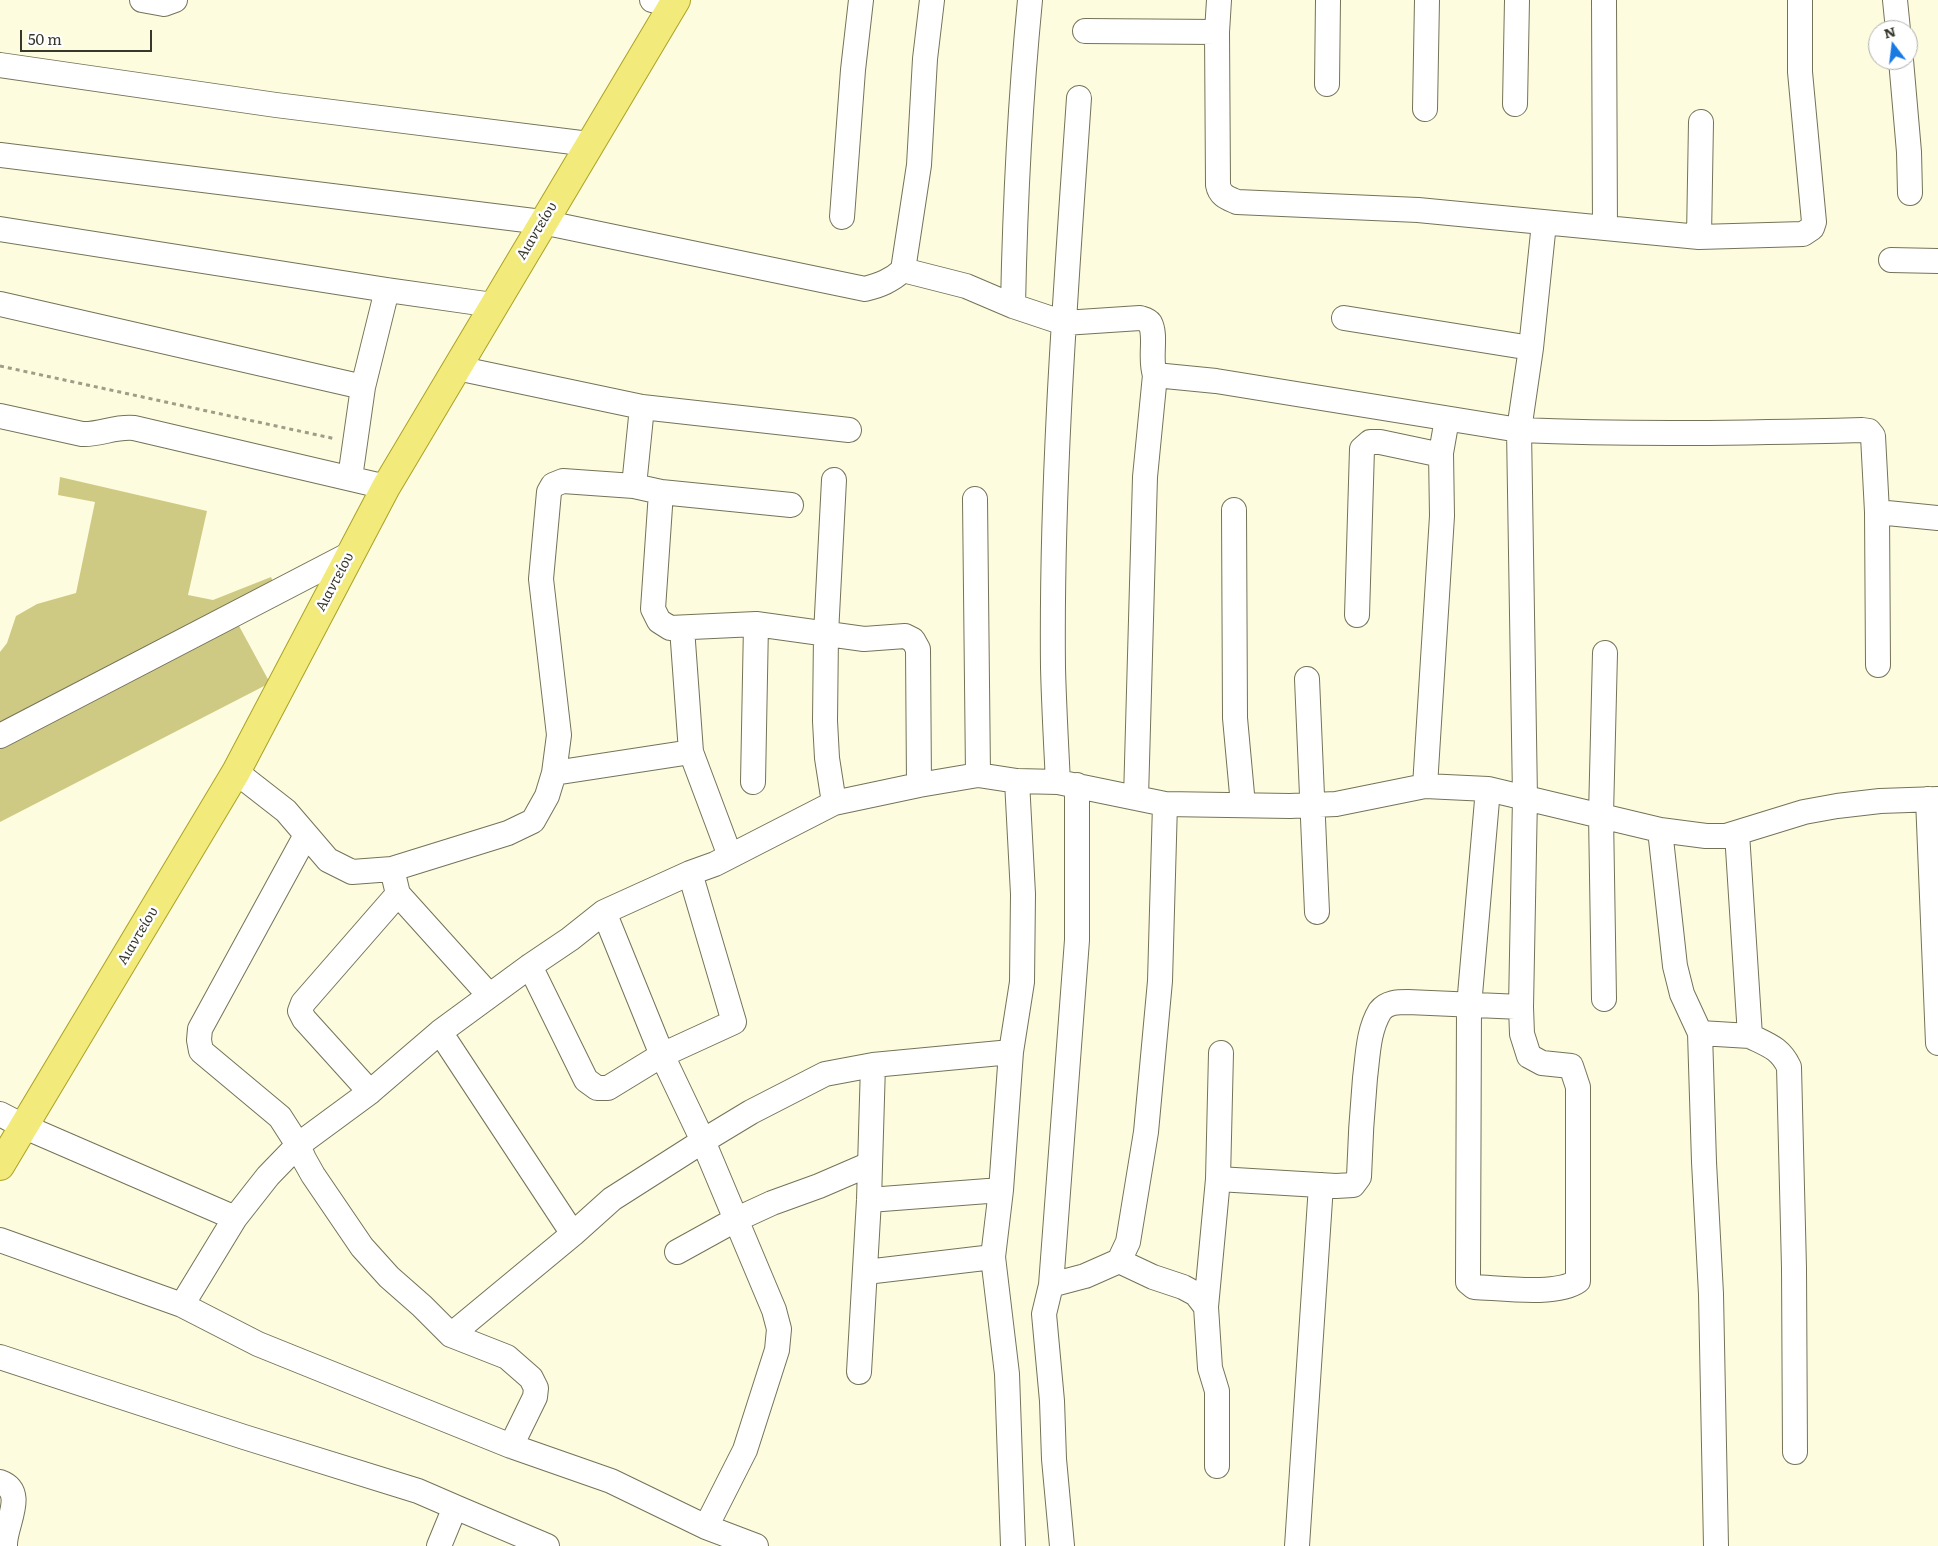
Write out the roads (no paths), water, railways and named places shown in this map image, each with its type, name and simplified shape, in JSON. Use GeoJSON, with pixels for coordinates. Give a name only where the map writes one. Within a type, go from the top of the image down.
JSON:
{"type":"FeatureCollection","features":[{"type":"Feature","properties":{"kind":"main road","name":"Αιαντείου"},"geometry":{"type":"LineString","coordinates":[[0,1166],[236,772],[386,487],[589,144],[667,1]]}},
{"type":"Feature","properties":{"kind":"street"},"geometry":{"type":"LineString","coordinates":[[142,0],[164,4],[175,0]]}},
{"type":"Feature","properties":{"kind":"street"},"geometry":{"type":"LineString","coordinates":[[842,218],[853,70],[862,0]]}},
{"type":"Feature","properties":{"kind":"street"},"geometry":{"type":"LineString","coordinates":[[0,155],[542,222],[864,289],[894,279],[904,270],[919,165],[925,59],[932,0]]}},
{"type":"Feature","properties":{"kind":"street"},"geometry":{"type":"LineString","coordinates":[[1013,306],[1016,191],[1030,0]]}},
{"type":"Feature","properties":{"kind":"street"},"geometry":{"type":"LineString","coordinates":[[1219,0],[1217,32],[1218,185],[1219,191],[1224,197],[1237,202],[1418,210],[1699,236],[1802,234],[1812,228],[1814,222],[1800,72],[1800,0]]}},
{"type":"Feature","properties":{"kind":"street"},"geometry":{"type":"LineString","coordinates":[[1327,84],[1328,0]]}},
{"type":"Feature","properties":{"kind":"street"},"geometry":{"type":"LineString","coordinates":[[1425,108],[1427,0]]}},
{"type":"Feature","properties":{"kind":"street"},"geometry":{"type":"LineString","coordinates":[[1515,104],[1517,0]]}},
{"type":"Feature","properties":{"kind":"street"},"geometry":{"type":"LineString","coordinates":[[1604,0],[1605,228]]}},
{"type":"Feature","properties":{"kind":"street"},"geometry":{"type":"LineString","coordinates":[[1895,0],[1897,20]]}},
{"type":"Feature","properties":{"kind":"street"},"geometry":{"type":"LineString","coordinates":[[1085,31],[1217,32]]}},
{"type":"Feature","properties":{"kind":"street"},"geometry":{"type":"LineString","coordinates":[[0,65],[276,105],[589,144]]}},
{"type":"Feature","properties":{"kind":"street"},"geometry":{"type":"LineString","coordinates":[[1901,70],[1909,152],[1910,193]]}},
{"type":"Feature","properties":{"kind":"street"},"geometry":{"type":"LineString","coordinates":[[1062,1546],[1044,1314],[1051,1285],[1077,940],[1067,783],[1053,669],[1054,561],[1064,323],[1079,98]]}},
{"type":"Feature","properties":{"kind":"street"},"geometry":{"type":"LineString","coordinates":[[1699,236],[1701,122]]}},
{"type":"Feature","properties":{"kind":"street"},"geometry":{"type":"LineString","coordinates":[[1488,789],[1469,1006],[1468,1282],[1474,1287],[1554,1290],[1570,1287],[1578,1281],[1578,1088],[1571,1066],[1542,1063],[1529,1056],[1522,1034],[1520,1007],[1525,797],[1520,430],[1544,223]]}},
{"type":"Feature","properties":{"kind":"street"},"geometry":{"type":"LineString","coordinates":[[0,229],[493,305]]}},
{"type":"Feature","properties":{"kind":"street"},"geometry":{"type":"LineString","coordinates":[[1891,260],[1938,261]]}},
{"type":"Feature","properties":{"kind":"street"},"geometry":{"type":"LineString","coordinates":[[904,270],[966,286],[1013,306],[1064,323],[1140,318],[1146,319],[1150,324],[1152,366],[1155,375],[1145,477],[1136,798]]}},
{"type":"Feature","properties":{"kind":"street"},"geometry":{"type":"LineString","coordinates":[[350,478],[364,387],[387,290]]}},
{"type":"Feature","properties":{"kind":"street"},"geometry":{"type":"LineString","coordinates":[[0,304],[364,387]]}},
{"type":"Feature","properties":{"kind":"street"},"geometry":{"type":"LineString","coordinates":[[1344,318],[1531,348]]}},
{"type":"Feature","properties":{"kind":"street"},"geometry":{"type":"LineString","coordinates":[[458,368],[642,407],[849,430]]}},
{"type":"Feature","properties":{"kind":"street"},"geometry":{"type":"LineString","coordinates":[[1155,375],[1216,381],[1520,430],[1586,433],[1698,434],[1862,430],[1869,432],[1873,436],[1877,512],[1878,665]]}},
{"type":"Feature","properties":{"kind":"street"},"geometry":{"type":"LineString","coordinates":[[634,486],[642,407]]}},
{"type":"Feature","properties":{"kind":"street"},"geometry":{"type":"LineString","coordinates":[[0,416],[82,434],[94,434],[122,426],[134,428],[386,487]]}},
{"type":"Feature","properties":{"kind":"street"},"geometry":{"type":"LineString","coordinates":[[1425,786],[1442,516],[1440,453],[1446,419]]}},
{"type":"Feature","properties":{"kind":"street"},"geometry":{"type":"LineString","coordinates":[[1357,615],[1362,449],[1370,442],[1380,442],[1440,453]]}},
{"type":"Feature","properties":{"kind":"street"},"geometry":{"type":"LineString","coordinates":[[834,480],[826,634],[827,758],[834,803]]}},
{"type":"Feature","properties":{"kind":"street"},"geometry":{"type":"LineString","coordinates":[[236,772],[286,811],[328,860],[352,872],[392,869],[508,833],[533,821],[547,796],[554,773],[559,734],[541,579],[549,492],[553,485],[563,481],[634,486],[661,492],[791,505]]}},
{"type":"Feature","properties":{"kind":"street"},"geometry":{"type":"LineString","coordinates":[[661,492],[653,609],[659,621],[670,628],[756,624],[864,639],[905,636],[913,640],[918,649],[920,784]]}},
{"type":"Feature","properties":{"kind":"street"},"geometry":{"type":"LineString","coordinates":[[975,499],[978,775]]}},
{"type":"Feature","properties":{"kind":"street"},"geometry":{"type":"LineString","coordinates":[[1234,510],[1235,718],[1243,806]]}},
{"type":"Feature","properties":{"kind":"street"},"geometry":{"type":"LineString","coordinates":[[1877,512],[1938,518]]}},
{"type":"Feature","properties":{"kind":"street"},"geometry":{"type":"LineString","coordinates":[[0,736],[350,554]]}},
{"type":"Feature","properties":{"kind":"street"},"geometry":{"type":"LineString","coordinates":[[752,782],[756,624]]}},
{"type":"Feature","properties":{"kind":"street"},"geometry":{"type":"LineString","coordinates":[[682,628],[691,752],[730,856]]}},
{"type":"Feature","properties":{"kind":"street"},"geometry":{"type":"LineString","coordinates":[[1604,999],[1601,815],[1605,653]]}},
{"type":"Feature","properties":{"kind":"street"},"geometry":{"type":"LineString","coordinates":[[1307,680],[1317,912]]}},
{"type":"Feature","properties":{"kind":"street"},"geometry":{"type":"LineString","coordinates":[[554,773],[691,752]]}},
{"type":"Feature","properties":{"kind":"street"},"geometry":{"type":"LineString","coordinates":[[182,1305],[235,1218],[268,1176],[298,1145],[370,1092],[440,1032],[570,939],[604,912],[690,873],[715,864],[834,803],[920,784],[978,775],[1017,781],[1067,783],[1165,804],[1243,806],[1336,804],[1425,786],[1488,789],[1660,830],[1706,836],[1726,836],[1804,812],[1837,806],[1880,801],[1933,800],[1938,1043]]}},
{"type":"Feature","properties":{"kind":"street"},"geometry":{"type":"LineString","coordinates":[[1013,1546],[1007,1374],[993,1257],[1011,1052],[1022,982],[1023,894],[1017,781]]}},
{"type":"Feature","properties":{"kind":"street"},"geometry":{"type":"LineString","coordinates":[[1051,1285],[1085,1276],[1119,1261],[1128,1242],[1147,1123],[1160,981],[1165,804]]}},
{"type":"Feature","properties":{"kind":"street"},"geometry":{"type":"LineString","coordinates":[[1660,830],[1675,966],[1682,994],[1700,1033],[1711,1294],[1716,1546]]}},
{"type":"Feature","properties":{"kind":"street"},"geometry":{"type":"LineString","coordinates":[[1737,833],[1750,1036]]}},
{"type":"Feature","properties":{"kind":"street"},"geometry":{"type":"LineString","coordinates":[[306,834],[200,1029],[201,1051],[280,1117],[314,1175],[362,1247],[389,1277],[451,1335],[507,1357],[531,1378],[536,1388],[535,1397],[511,1446]]}},
{"type":"Feature","properties":{"kind":"street"},"geometry":{"type":"LineString","coordinates":[[392,869],[398,894],[489,996]]}},
{"type":"Feature","properties":{"kind":"street"},"geometry":{"type":"LineString","coordinates":[[530,966],[586,1080],[598,1088],[608,1088],[662,1055],[734,1022],[690,873]]}},
{"type":"Feature","properties":{"kind":"street"},"geometry":{"type":"LineString","coordinates":[[370,1092],[304,1019],[300,1011],[303,1002],[398,894]]}},
{"type":"Feature","properties":{"kind":"street"},"geometry":{"type":"LineString","coordinates":[[604,912],[662,1055],[703,1140],[774,1310],[779,1329],[777,1350],[745,1450],[706,1527]]}},
{"type":"Feature","properties":{"kind":"street"},"geometry":{"type":"LineString","coordinates":[[1218,1179],[1353,1185],[1358,1177],[1362,1109],[1370,1037],[1380,1011],[1394,1002],[1520,1007]]}},
{"type":"Feature","properties":{"kind":"street"},"geometry":{"type":"LineString","coordinates":[[440,1032],[573,1234]]}},
{"type":"Feature","properties":{"kind":"street"},"geometry":{"type":"LineString","coordinates":[[1700,1033],[1750,1036],[1778,1050],[1789,1067],[1794,1268],[1795,1452]]}},
{"type":"Feature","properties":{"kind":"street"},"geometry":{"type":"LineString","coordinates":[[451,1335],[573,1234],[612,1199],[703,1140],[751,1112],[824,1074],[873,1064],[1011,1052]]}},
{"type":"Feature","properties":{"kind":"street"},"geometry":{"type":"LineString","coordinates":[[1217,1466],[1217,1391],[1210,1368],[1206,1307],[1218,1179],[1221,1053]]}},
{"type":"Feature","properties":{"kind":"street"},"geometry":{"type":"LineString","coordinates":[[859,1372],[866,1272],[873,1064]]}},
{"type":"Feature","properties":{"kind":"street"},"geometry":{"type":"LineString","coordinates":[[0,1114],[235,1218]]}},
{"type":"Feature","properties":{"kind":"street"},"geometry":{"type":"LineString","coordinates":[[677,1252],[735,1220],[772,1203],[819,1186],[870,1164]]}},
{"type":"Feature","properties":{"kind":"street"},"geometry":{"type":"LineString","coordinates":[[1297,1546],[1321,1185]]}},
{"type":"Feature","properties":{"kind":"street"},"geometry":{"type":"LineString","coordinates":[[869,1200],[1000,1190]]}},
{"type":"Feature","properties":{"kind":"street"},"geometry":{"type":"LineString","coordinates":[[0,1240],[182,1305],[258,1344],[511,1446],[611,1481],[706,1527],[756,1546]]}},
{"type":"Feature","properties":{"kind":"street"},"geometry":{"type":"LineString","coordinates":[[866,1272],[993,1257]]}},
{"type":"Feature","properties":{"kind":"street"},"geometry":{"type":"LineString","coordinates":[[1119,1261],[1153,1277],[1183,1287],[1196,1294],[1206,1307]]}},
{"type":"Feature","properties":{"kind":"street"},"geometry":{"type":"LineString","coordinates":[[0,1356],[244,1437],[418,1491],[547,1546]]}},
{"type":"Feature","properties":{"kind":"street"},"geometry":{"type":"LineString","coordinates":[[0,1482],[6,1484],[15,1500],[5,1546]]}},
{"type":"Feature","properties":{"kind":"street"},"geometry":{"type":"LineString","coordinates":[[439,1546],[455,1507]]}}]}
